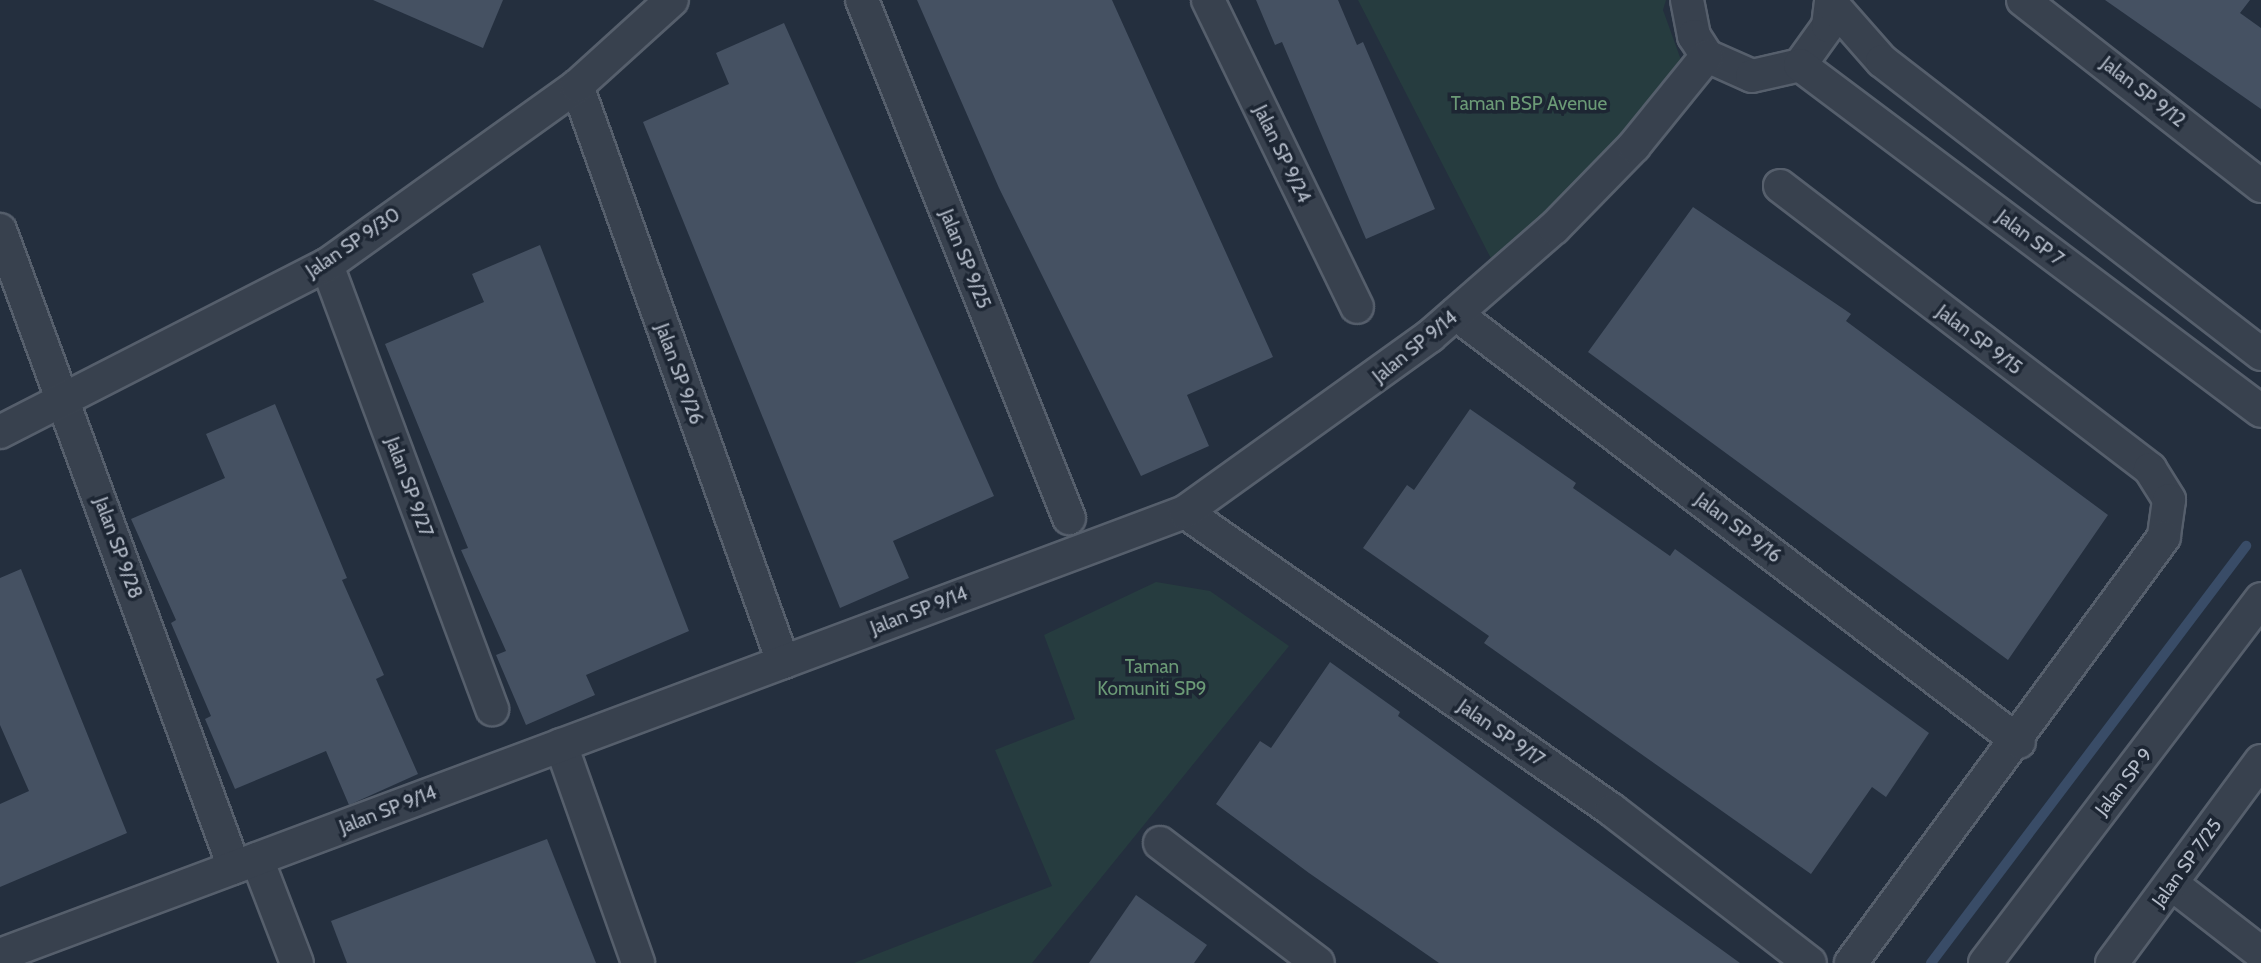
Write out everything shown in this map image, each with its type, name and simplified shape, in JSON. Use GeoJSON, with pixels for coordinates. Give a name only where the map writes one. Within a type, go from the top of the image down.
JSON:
{"type":"FeatureCollection","features":[{"type":"Feature","properties":{"kind":"street","name":"Jalan SP 9/30"},"geometry":{"type":"LineString","coordinates":[[0,432],[64,404],[327,265],[577,86],[672,0]]}},
{"type":"Feature","properties":{"kind":"street","name":"Jalan SP 9/25"},"geometry":{"type":"LineString","coordinates":[[862,0],[1069,518]]}},
{"type":"Feature","properties":{"kind":"street","name":"Jalan SP 9/24"},"geometry":{"type":"LineString","coordinates":[[1208,0],[1357,307]]}},
{"type":"Feature","properties":{"kind":"street"},"geometry":{"type":"LineString","coordinates":[[1687,0],[1694,36],[1707,56],[1752,76],[1800,65],[1818,47],[1831,1]]}},
{"type":"Feature","properties":{"kind":"street","name":"Jalan SP 9/12"},"geometry":{"type":"LineString","coordinates":[[2023,0],[2261,186]]}},
{"type":"Feature","properties":{"kind":"street"},"geometry":{"type":"LineString","coordinates":[[1831,1],[1882,61],[2261,354]]}},
{"type":"Feature","properties":{"kind":"street","name":"Jalan SP 9/14"},"geometry":{"type":"LineString","coordinates":[[0,955],[1185,512],[1316,424],[1456,314],[1616,164],[1707,56]]}},
{"type":"Feature","properties":{"kind":"street","name":"Jalan SP 7"},"geometry":{"type":"LineString","coordinates":[[1800,65],[2261,411]]}},
{"type":"Feature","properties":{"kind":"street","name":"Jalan SP 9/26"},"geometry":{"type":"LineString","coordinates":[[577,86],[783,662]]}},
{"type":"Feature","properties":{"kind":"street","name":"Jalan SP 9/15"},"geometry":{"type":"LineString","coordinates":[[1780,186],[2150,469],[2169,500],[2164,537],[2019,742]]}},
{"type":"Feature","properties":{"kind":"street","name":"Jalan SP 9/28"},"geometry":{"type":"LineString","coordinates":[[0,230],[64,404],[246,863],[298,963]]}},
{"type":"Feature","properties":{"kind":"street","name":"Jalan SP 9/27"},"geometry":{"type":"LineString","coordinates":[[327,265],[492,709]]}},
{"type":"Feature","properties":{"kind":"street","name":"Jalan SP 9/16"},"geometry":{"type":"LineString","coordinates":[[1456,314],[2019,742]]}},
{"type":"Feature","properties":{"kind":"street","name":"Jalan SP 9/17"},"geometry":{"type":"LineString","coordinates":[[1185,512],[1612,810],[1810,963]]}},
{"type":"Feature","properties":{"kind":"street","name":"Jalan SP 9"},"geometry":{"type":"LineString","coordinates":[[1985,963],[2261,599]]}},
{"type":"Feature","properties":{"kind":"street"},"geometry":{"type":"LineString","coordinates":[[1852,963],[2019,742]]}},
{"type":"Feature","properties":{"kind":"street"},"geometry":{"type":"LineString","coordinates":[[561,745],[638,963]]}},
{"type":"Feature","properties":{"kind":"street","name":"Jalan SP 7/25"},"geometry":{"type":"LineString","coordinates":[[2112,963],[2261,761]]}},
{"type":"Feature","properties":{"kind":"street"},"geometry":{"type":"LineString","coordinates":[[1160,842],[1318,963]]}},
{"type":"Feature","properties":{"kind":"street"},"geometry":{"type":"LineString","coordinates":[[2172,884],[2261,953]]}},
{"type":"Feature","properties":{"kind":"green space","name":"Taman BSP Avenue"},"geometry":{"type":"Polygon","coordinates":[[[1358,0],[1666,0],[1663,10],[1681,60],[1648,128],[1500,276],[1358,0]]]}},
{"type":"Feature","properties":{"kind":"green space","name":"Taman Komuniti SP9"},"geometry":{"type":"Polygon","coordinates":[[[1156,582],[1210,591],[1289,646],[1032,963],[854,963],[1052,886],[995,750],[1075,719],[1044,635],[1156,582]]]}},
{"type":"Feature","properties":{"kind":"building"},"geometry":{"type":"Polygon","coordinates":[[[373,0],[503,0],[483,48],[373,0]]]}},
{"type":"Feature","properties":{"kind":"building"},"geometry":{"type":"Polygon","coordinates":[[[917,0],[1112,0],[1273,357],[1187,395],[1209,446],[1141,476],[999,188],[917,0]]]}},
{"type":"Feature","properties":{"kind":"building"},"geometry":{"type":"Polygon","coordinates":[[[1256,0],[1338,0],[1357,45],[1363,42],[1435,209],[1366,239],[1282,42],[1275,45],[1256,0]]]}},
{"type":"Feature","properties":{"kind":"building"},"geometry":{"type":"Polygon","coordinates":[[[2105,0],[2250,0],[2240,13],[2261,28],[2261,109],[2105,0]]]}},
{"type":"Feature","properties":{"kind":"building"},"geometry":{"type":"Polygon","coordinates":[[[784,23],[994,496],[893,541],[909,578],[840,608],[643,122],[729,84],[716,53],[784,23]]]}},
{"type":"Feature","properties":{"kind":"building"},"geometry":{"type":"Polygon","coordinates":[[[1693,207],[1851,314],[1846,321],[2108,515],[2008,660],[1588,352],[1693,207]]]}},
{"type":"Feature","properties":{"kind":"building"},"geometry":{"type":"Polygon","coordinates":[[[540,245],[689,631],[586,675],[595,695],[526,725],[496,655],[506,651],[461,550],[468,548],[385,344],[484,302],[472,274],[540,245]]]}},
{"type":"Feature","properties":{"kind":"building"},"geometry":{"type":"Polygon","coordinates":[[[275,404],[347,578],[342,580],[384,675],[376,679],[418,774],[349,805],[326,751],[235,789],[205,719],[211,716],[171,623],[176,620],[131,519],[225,478],[206,434],[275,404]]]}},
{"type":"Feature","properties":{"kind":"building"},"geometry":{"type":"Polygon","coordinates":[[[1470,409],[1576,483],[1573,488],[1670,556],[1675,549],[1929,733],[1886,797],[1872,787],[1811,874],[1484,643],[1489,636],[1363,548],[1407,485],[1414,490],[1470,409]]]}},
{"type":"Feature","properties":{"kind":"building"},"geometry":{"type":"Polygon","coordinates":[[[21,569],[127,833],[0,887],[0,804],[29,791],[0,725],[0,578],[21,569]]]}},
{"type":"Feature","properties":{"kind":"building"},"geometry":{"type":"Polygon","coordinates":[[[1330,662],[1400,712],[1398,716],[1740,963],[1439,963],[1309,873],[1216,804],[1260,741],[1271,748],[1330,662]]]}},
{"type":"Feature","properties":{"kind":"building"},"geometry":{"type":"Polygon","coordinates":[[[547,839],[596,963],[347,963],[331,921],[547,839]]]}},
{"type":"Feature","properties":{"kind":"building"},"geometry":{"type":"Polygon","coordinates":[[[1136,895],[1207,945],[1194,963],[1089,963],[1136,895]]]}},
{"type":"Feature","properties":{"kind":"waterway"},"geometry":{"type":"LineString","coordinates":[[1931,963],[2246,546]]}}]}
